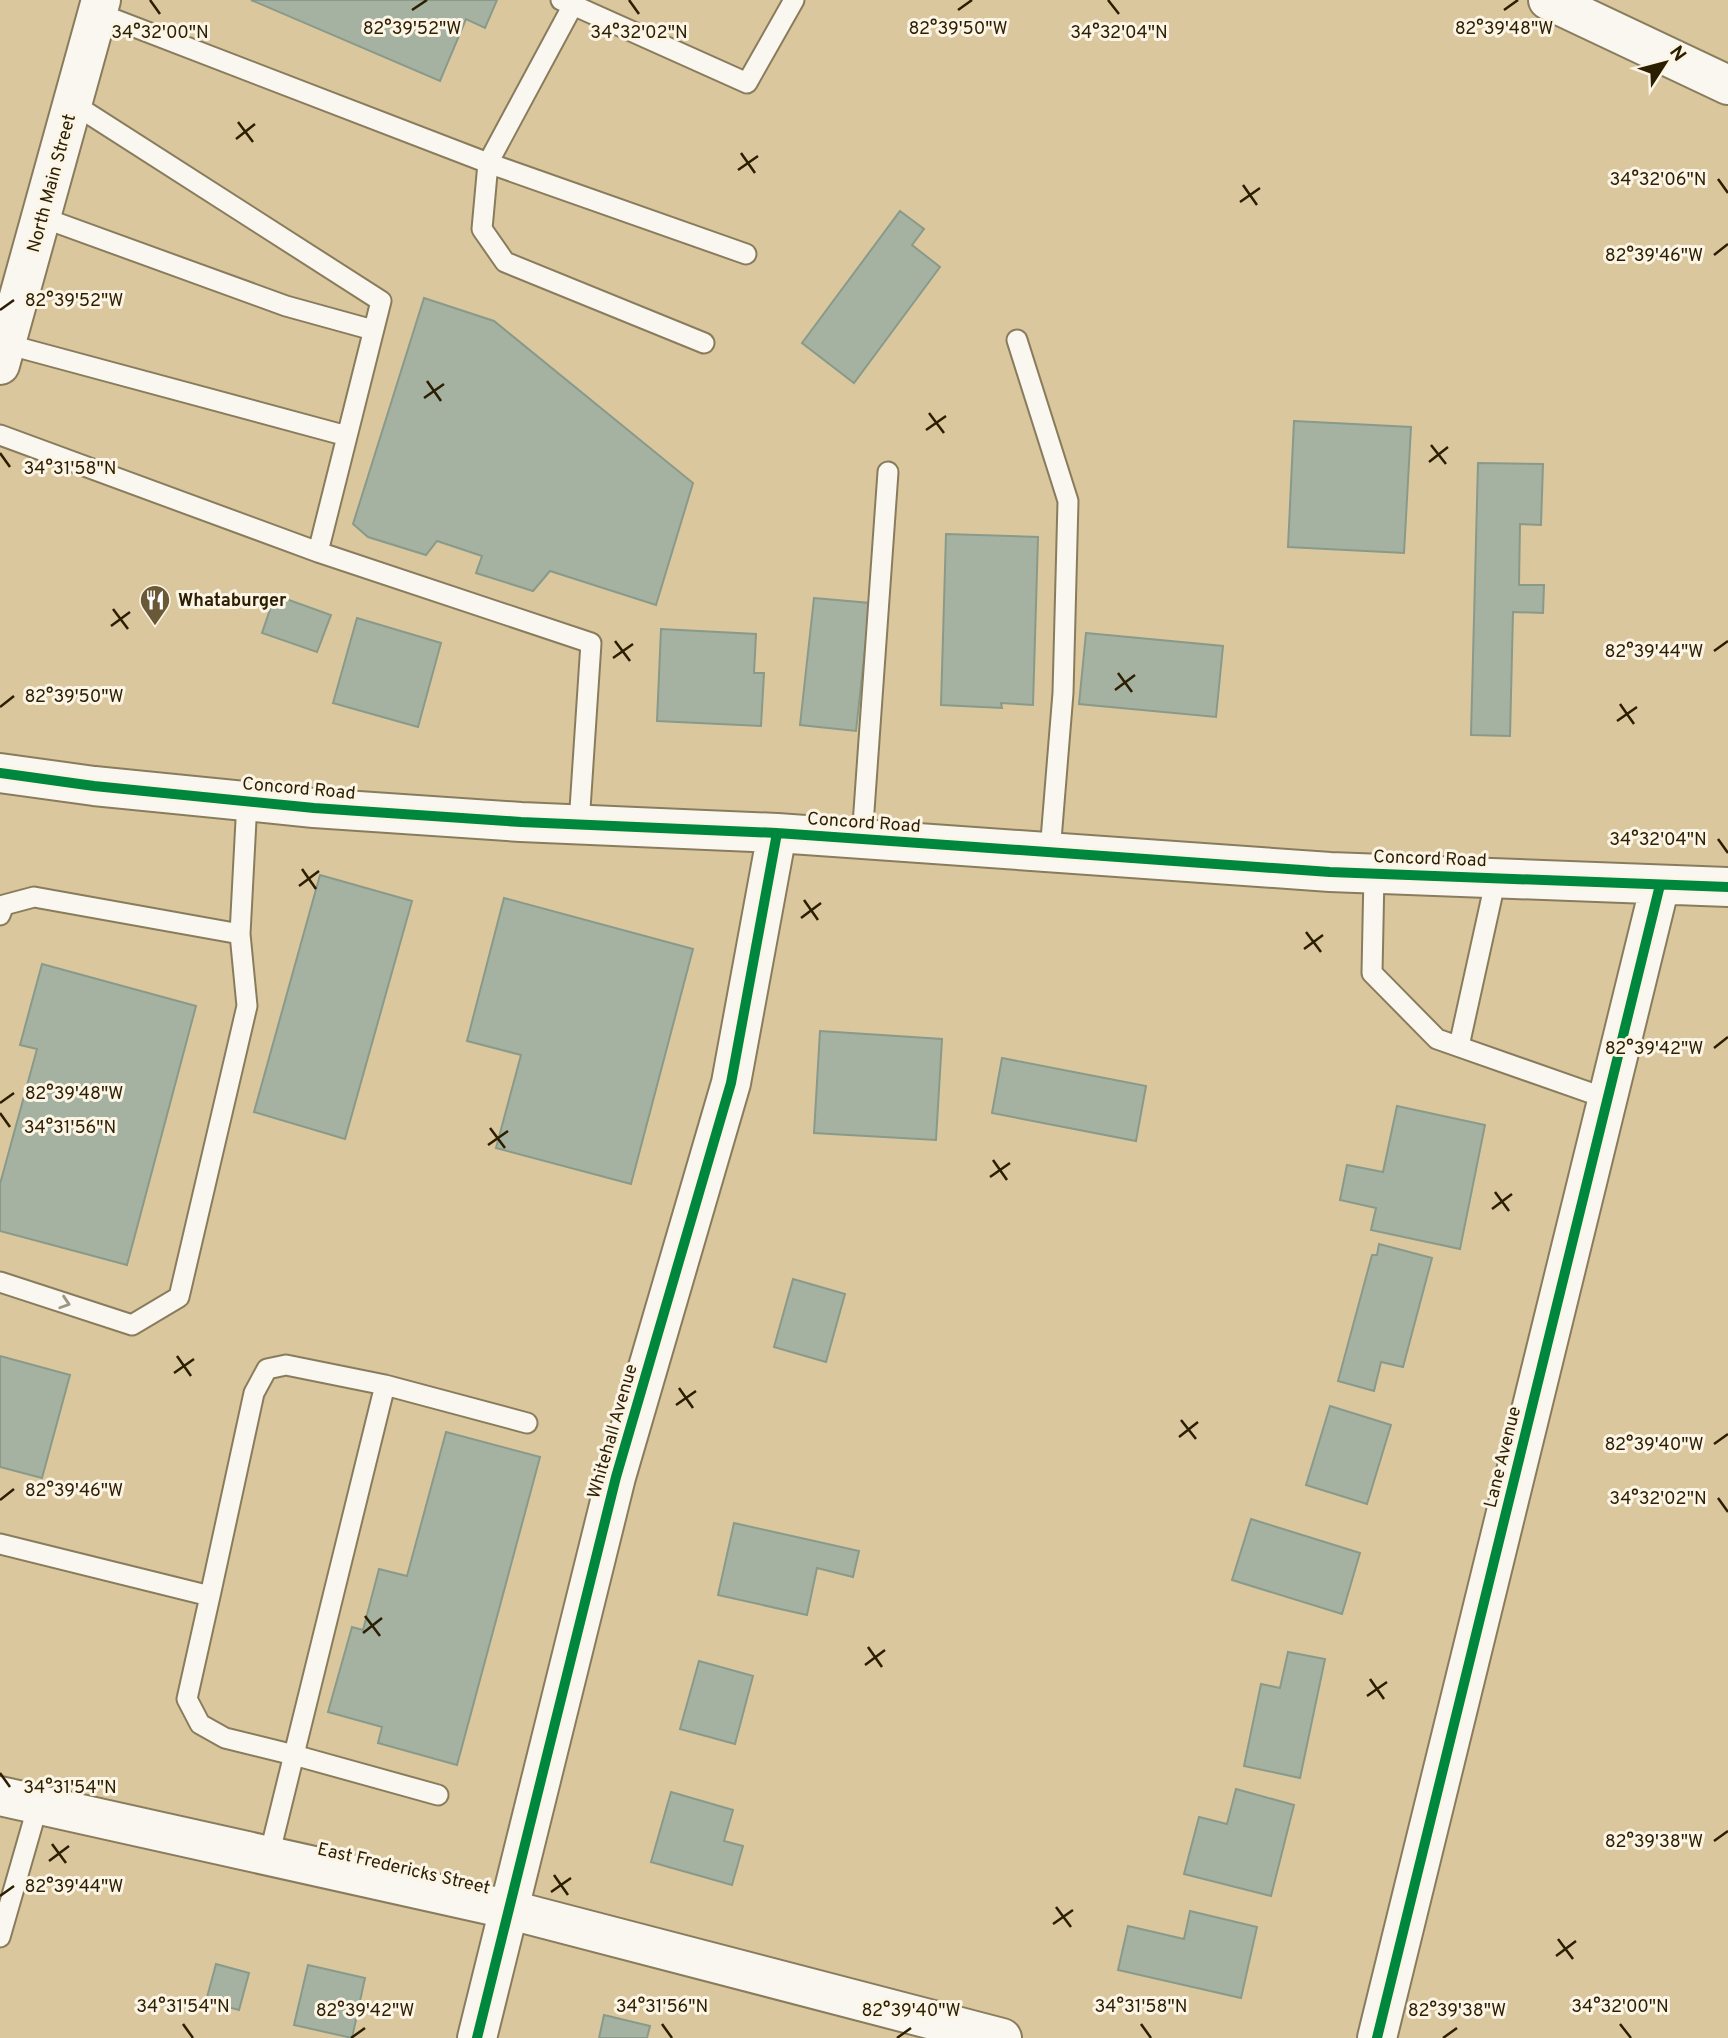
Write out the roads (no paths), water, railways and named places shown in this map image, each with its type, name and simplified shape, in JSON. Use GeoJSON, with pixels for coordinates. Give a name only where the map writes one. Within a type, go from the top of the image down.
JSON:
{"type":"FeatureCollection","features":[{"type":"Feature","properties":{"kind":"street"},"geometry":{"type":"LineString","coordinates":[[1548,0],[1728,85]]}},
{"type":"Feature","properties":{"kind":"street","name":"North Main Street"},"geometry":{"type":"LineString","coordinates":[[3,355],[100,6]]}},
{"type":"Feature","properties":{"kind":"street","name":"Concord Road"},"geometry":{"type":"LineString","coordinates":[[0,773],[94,786],[314,808],[778,833],[1374,874],[1728,887]]}},
{"type":"Feature","properties":{"kind":"street","name":"Whitehall Avenue"},"geometry":{"type":"LineString","coordinates":[[477,2038],[615,1477],[731,1083],[778,833]]}},
{"type":"Feature","properties":{"kind":"street","name":"Lane Avenue"},"geometry":{"type":"LineString","coordinates":[[1377,2038],[1660,885]]}},
{"type":"Feature","properties":{"kind":"street","name":"East Fredericks Street"},"geometry":{"type":"LineString","coordinates":[[0,1796],[508,1909],[1002,2038]]}},
{"type":"Feature","properties":{"kind":"lane"},"geometry":{"type":"LineString","coordinates":[[704,343],[505,262],[482,229],[488,163],[567,2],[747,83],[794,0]]}},
{"type":"Feature","properties":{"kind":"lane"},"geometry":{"type":"LineString","coordinates":[[100,6],[488,163],[746,254]]}},
{"type":"Feature","properties":{"kind":"lane"},"geometry":{"type":"LineString","coordinates":[[72,103],[381,301],[318,552]]}},
{"type":"Feature","properties":{"kind":"lane"},"geometry":{"type":"LineString","coordinates":[[41,217],[286,306],[373,330]]}},
{"type":"Feature","properties":{"kind":"lane"},"geometry":{"type":"LineString","coordinates":[[1017,340],[1068,501],[1063,693],[1050,852]]}},
{"type":"Feature","properties":{"kind":"lane"},"geometry":{"type":"LineString","coordinates":[[3,355],[347,436]]}},
{"type":"Feature","properties":{"kind":"lane"},"geometry":{"type":"LineString","coordinates":[[0,435],[318,552],[591,643],[579,824]]}},
{"type":"Feature","properties":{"kind":"lane"},"geometry":{"type":"LineString","coordinates":[[862,839],[888,472]]}},
{"type":"Feature","properties":{"kind":"lane"},"geometry":{"type":"LineString","coordinates":[[0,1282],[132,1325],[179,1297],[247,1006],[240,934],[247,801]]}},
{"type":"Feature","properties":{"kind":"lane"},"geometry":{"type":"LineString","coordinates":[[1374,874],[1372,973],[1437,1039],[1608,1099]]}},
{"type":"Feature","properties":{"kind":"lane"},"geometry":{"type":"LineString","coordinates":[[1459,1046],[1496,878]]}},
{"type":"Feature","properties":{"kind":"lane"},"geometry":{"type":"LineString","coordinates":[[0,915],[4,905],[34,897],[240,934]]}},
{"type":"Feature","properties":{"kind":"lane"},"geometry":{"type":"LineString","coordinates":[[438,1795],[225,1738],[200,1724],[187,1699],[254,1393],[267,1369],[286,1365],[385,1385],[527,1423]]}},
{"type":"Feature","properties":{"kind":"lane"},"geometry":{"type":"LineString","coordinates":[[269,1856],[385,1385]]}},
{"type":"Feature","properties":{"kind":"lane"},"geometry":{"type":"LineString","coordinates":[[0,1544],[210,1595]]}},
{"type":"Feature","properties":{"kind":"lane"},"geometry":{"type":"LineString","coordinates":[[0,1937],[38,1804]]}},
{"type":"Feature","properties":{"kind":"place","name":"Whataburger"},"geometry":{"type":"Point","coordinates":[155,627]}}]}
